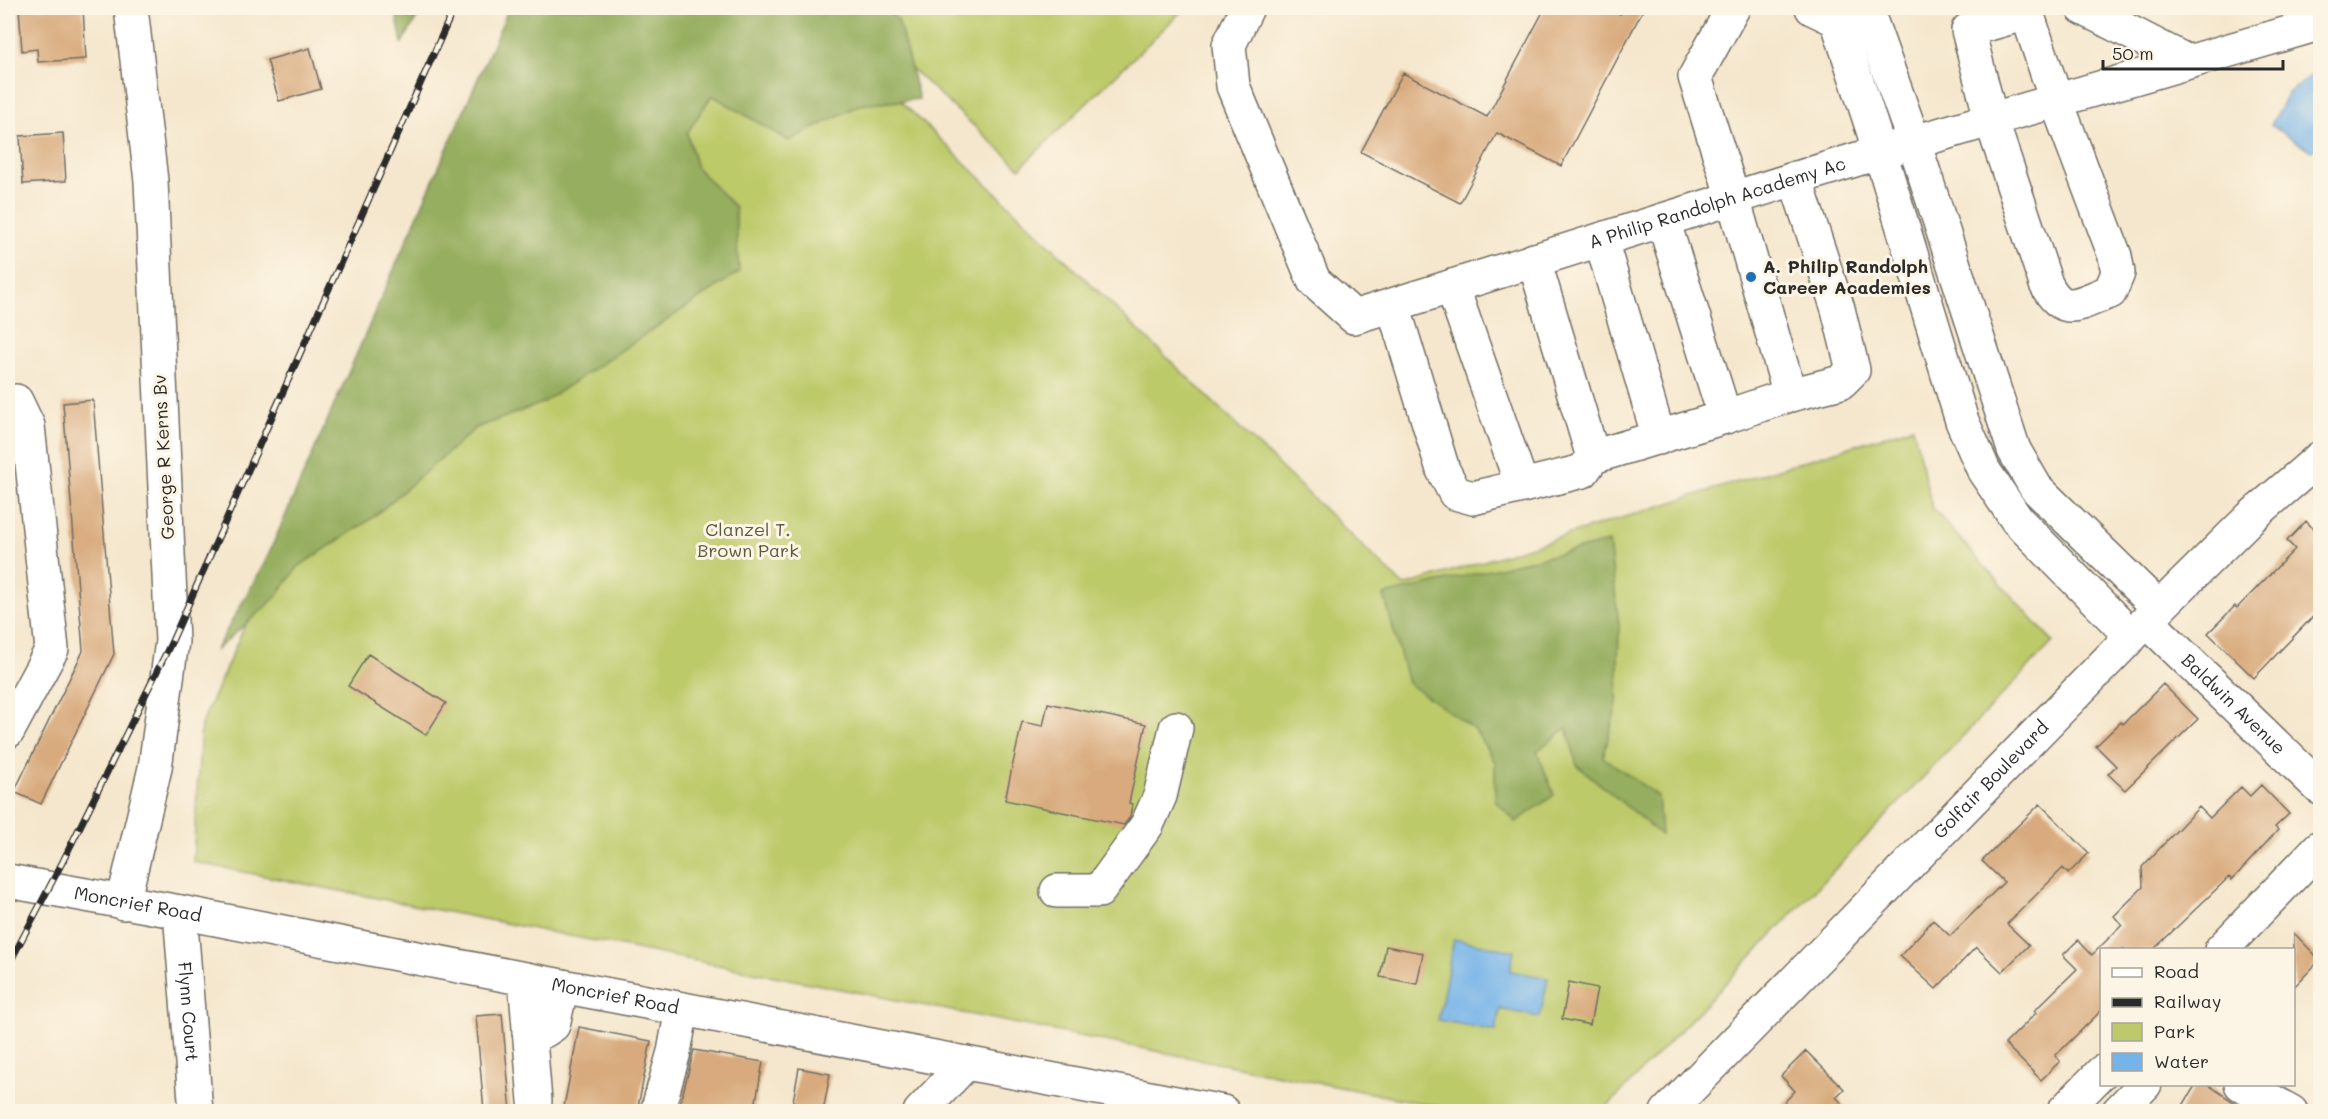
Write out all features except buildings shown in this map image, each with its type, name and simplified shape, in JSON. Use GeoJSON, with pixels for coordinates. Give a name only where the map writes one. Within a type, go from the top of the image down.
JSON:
{"type":"FeatureCollection","features":[{"type":"Feature","properties":{"kind":"main road","name":"George R Kerns Bv"},"geometry":{"type":"LineString","coordinates":[[123,903],[155,768],[172,642],[151,181],[131,8]]}},
{"type":"Feature","properties":{"kind":"main road","name":"A Philip Randolph Academy Ac"},"geometry":{"type":"LineString","coordinates":[[1247,8],[1229,45],[1233,86],[1314,281],[1354,317],[1914,142]]}},
{"type":"Feature","properties":{"kind":"main road"},"geometry":{"type":"LineString","coordinates":[[1733,8],[1695,77],[1790,395]]}},
{"type":"Feature","properties":{"kind":"main road"},"geometry":{"type":"LineString","coordinates":[[2083,8],[2188,62]]}},
{"type":"Feature","properties":{"kind":"main road"},"geometry":{"type":"LineString","coordinates":[[2028,10],[2056,100],[2115,256],[2118,273],[2110,292],[2068,306],[2052,297],[2046,284],[1991,119],[1968,30],[2028,10]]}},
{"type":"Feature","properties":{"kind":"main road"},"geometry":{"type":"LineString","coordinates":[[1845,11],[1914,142],[2014,450],[2036,488],[2146,621]]}},
{"type":"Feature","properties":{"kind":"main road"},"geometry":{"type":"LineString","coordinates":[[1845,11],[1880,152],[1962,421],[1984,471],[2017,520],[2146,621]]}},
{"type":"Feature","properties":{"kind":"main road"},"geometry":{"type":"LineString","coordinates":[[1914,142],[2320,22]]}},
{"type":"Feature","properties":{"kind":"main road"},"geometry":{"type":"LineString","coordinates":[[1393,305],[1443,470],[1455,493],[1473,498],[1583,471],[1593,457],[1790,395],[1841,382],[1853,370],[1838,309],[1795,178]]}},
{"type":"Feature","properties":{"kind":"main road"},"geometry":{"type":"LineString","coordinates":[[1663,220],[1725,417]]}},
{"type":"Feature","properties":{"kind":"main road"},"geometry":{"type":"LineString","coordinates":[[1601,240],[1659,438]]}},
{"type":"Feature","properties":{"kind":"main road"},"geometry":{"type":"LineString","coordinates":[[1534,260],[1593,457]]}},
{"type":"Feature","properties":{"kind":"main road"},"geometry":{"type":"LineString","coordinates":[[1452,286],[1522,486]]}},
{"type":"Feature","properties":{"kind":"main road"},"geometry":{"type":"LineString","coordinates":[[8,402],[16,401],[28,426],[52,649],[8,732]]}},
{"type":"Feature","properties":{"kind":"main road","name":"Golfair Boulevard"},"geometry":{"type":"LineString","coordinates":[[1667,1112],[2146,621],[2250,518],[2320,458]]}},
{"type":"Feature","properties":{"kind":"main road","name":"Baldwin Avenue"},"geometry":{"type":"LineString","coordinates":[[2146,621],[2320,788]]}},
{"type":"Feature","properties":{"kind":"main road"},"geometry":{"type":"LineString","coordinates":[[1058,891],[1099,891],[1147,825],[1160,796],[1176,728]]}},
{"type":"Feature","properties":{"kind":"main road"},"geometry":{"type":"LineString","coordinates":[[2223,948],[2320,847]]}},
{"type":"Feature","properties":{"kind":"main road","name":"Moncrief Road"},"geometry":{"type":"LineString","coordinates":[[8,881],[1223,1112]]}},
{"type":"Feature","properties":{"kind":"main road","name":"Flynn Court"},"geometry":{"type":"LineString","coordinates":[[180,912],[196,1112]]}},
{"type":"Feature","properties":{"kind":"main road"},"geometry":{"type":"LineString","coordinates":[[525,979],[535,1101]]}},
{"type":"Feature","properties":{"kind":"main road"},"geometry":{"type":"LineString","coordinates":[[529,1032],[544,1031],[553,1025],[562,986]]}},
{"type":"Feature","properties":{"kind":"main road"},"geometry":{"type":"LineString","coordinates":[[657,1112],[674,1052],[682,1009]]}},
{"type":"Feature","properties":{"kind":"main road"},"geometry":{"type":"LineString","coordinates":[[920,1112],[966,1063]]}},
{"type":"Feature","properties":{"kind":"main road"},"geometry":{"type":"LineString","coordinates":[[2063,1112],[2100,1074]]}},
{"type":"Feature","properties":{"kind":"main road"},"geometry":{"type":"LineString","coordinates":[[2118,1112],[2143,1086]]}},
{"type":"Feature","properties":{"kind":"main road"},"geometry":{"type":"LineString","coordinates":[[2245,1086],[2291,1112]]}},
{"type":"Feature","properties":{"kind":"green space"},"geometry":{"type":"Polygon","coordinates":[[[395,8],[423,8],[402,43],[395,8]]]}},
{"type":"Feature","properties":{"kind":"green space"},"geometry":{"type":"Polygon","coordinates":[[[509,8],[883,8],[898,20],[919,99],[859,105],[789,141],[712,95],[687,133],[697,168],[735,207],[739,272],[542,403],[476,428],[371,519],[299,566],[274,599],[215,651],[265,562],[509,8]]]}},
{"type":"Feature","properties":{"kind":"green space","name":"Clanzel T. Brown Park"},"geometry":{"type":"Polygon","coordinates":[[[518,8],[804,8],[1404,586],[1913,427],[1932,508],[2053,642],[1603,1111],[1462,1111],[193,862],[201,725],[518,8]]]}},
{"type":"Feature","properties":{"kind":"green space"},"geometry":{"type":"Polygon","coordinates":[[[845,8],[1185,8],[1020,168],[845,8]]]}},
{"type":"Feature","properties":{"kind":"green space"},"geometry":{"type":"Polygon","coordinates":[[[1609,542],[1619,625],[1617,704],[1603,757],[1658,796],[1661,835],[1577,765],[1567,728],[1537,751],[1554,795],[1516,822],[1495,800],[1495,762],[1475,730],[1408,683],[1384,595],[1609,542]]]}},
{"type":"Feature","properties":{"kind":"water"},"geometry":{"type":"Polygon","coordinates":[[[2320,69],[2320,147],[2311,151],[2271,125],[2288,93],[2320,69]]]}},
{"type":"Feature","properties":{"kind":"water"},"geometry":{"type":"Polygon","coordinates":[[[1454,939],[1514,951],[1510,971],[1548,978],[1540,1017],[1500,1009],[1496,1031],[1438,1020],[1454,939]]]}},
{"type":"Feature","properties":{"kind":"railway"},"geometry":{"type":"LineString","coordinates":[[8,966],[172,641],[454,8]]}},
{"type":"Feature","properties":{"kind":"place","name":"A. Philip Randolph Career Academies"},"geometry":{"type":"Point","coordinates":[1751,277]}}]}
